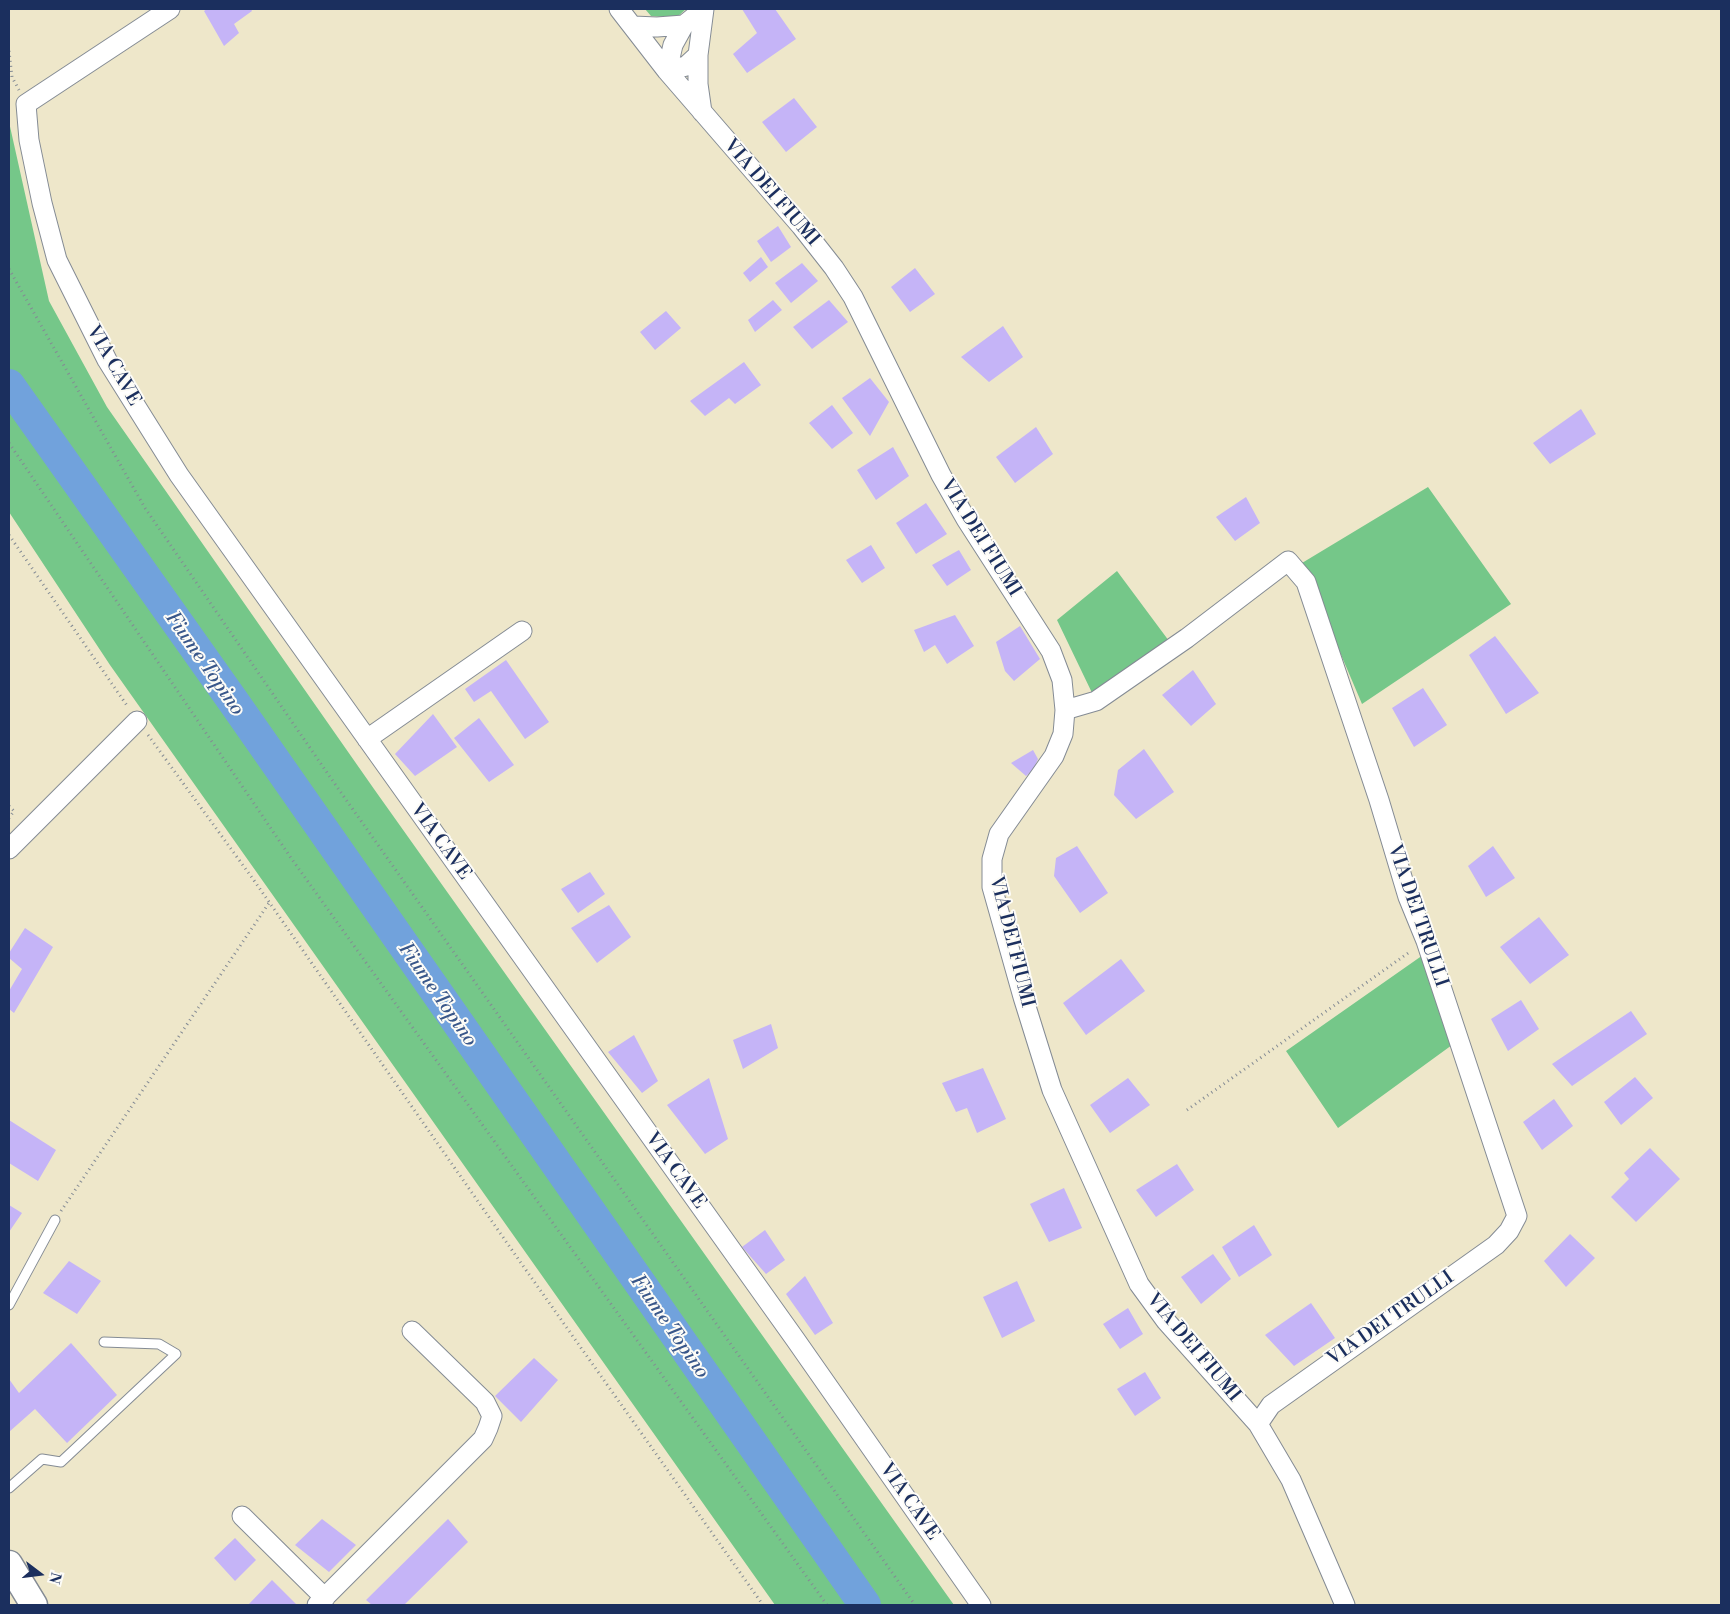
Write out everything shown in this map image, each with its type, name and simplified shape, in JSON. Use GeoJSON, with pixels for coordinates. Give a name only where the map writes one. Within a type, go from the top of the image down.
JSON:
{"type":"FeatureCollection","features":[{"type":"Feature","properties":{"kind":"street"},"geometry":{"type":"LineString","coordinates":[[26,104],[170,9]]}},
{"type":"Feature","properties":{"kind":"street","name":"VIA DEI FIUMI"},"geometry":{"type":"LineString","coordinates":[[619,9],[667,71],[801,226],[834,268],[853,297],[941,475],[966,519],[1051,651],[1062,680],[1065,710],[1063,734],[1054,756],[1000,834],[992,859],[992,886],[1052,1090],[1139,1284],[1166,1320],[1258,1424],[1291,1480],[1345,1605]]}},
{"type":"Feature","properties":{"kind":"street"},"geometry":{"type":"LineString","coordinates":[[698,55],[686,66],[667,71],[673,45],[684,25],[704,9]]}},
{"type":"Feature","properties":{"kind":"street"},"geometry":{"type":"LineString","coordinates":[[702,112],[698,84],[698,55],[704,9]]}},
{"type":"Feature","properties":{"kind":"street"},"geometry":{"type":"LineString","coordinates":[[633,26],[684,25]]}},
{"type":"Feature","properties":{"kind":"street","name":"VIA CAVE"},"geometry":{"type":"LineString","coordinates":[[26,104],[29,140],[42,203],[57,260],[107,360],[178,475],[778,1314],[981,1605]]}},
{"type":"Feature","properties":{"kind":"street","name":"VIA DEI TRULLI"},"geometry":{"type":"LineString","coordinates":[[1065,710],[1096,701],[1188,638],[1288,561],[1306,582],[1379,800],[1408,897],[1426,941],[1516,1216],[1509,1232],[1496,1245],[1271,1404],[1258,1424]]}},
{"type":"Feature","properties":{"kind":"street"},"geometry":{"type":"LineString","coordinates":[[367,739],[522,631]]}},
{"type":"Feature","properties":{"kind":"street"},"geometry":{"type":"LineString","coordinates":[[9,849],[138,721]]}},
{"type":"Feature","properties":{"kind":"street"},"geometry":{"type":"LineString","coordinates":[[242,1516],[321,1602],[483,1439],[492,1416],[485,1402],[412,1331]]}},
{"type":"Feature","properties":{"kind":"street"},"geometry":{"type":"LineString","coordinates":[[9,1564],[34,1605]]}},
{"type":"Feature","properties":{"kind":"lane"},"geometry":{"type":"LineString","coordinates":[[9,1305],[55,1220]]}},
{"type":"Feature","properties":{"kind":"lane"},"geometry":{"type":"LineString","coordinates":[[9,1488],[42,1459],[61,1462],[176,1354],[159,1344],[104,1342]]}},
{"type":"Feature","properties":{"kind":"path"},"geometry":{"type":"LineString","coordinates":[[9,51],[12,77],[26,104]]}},
{"type":"Feature","properties":{"kind":"path"},"geometry":{"type":"LineString","coordinates":[[9,269],[145,508],[330,777],[915,1605]]}},
{"type":"Feature","properties":{"kind":"path"},"geometry":{"type":"LineString","coordinates":[[9,443],[291,858],[827,1605]]}},
{"type":"Feature","properties":{"kind":"path"},"geometry":{"type":"LineString","coordinates":[[9,535],[138,721],[269,903],[521,1264],[763,1605]]}},
{"type":"Feature","properties":{"kind":"path"},"geometry":{"type":"LineString","coordinates":[[9,806],[14,811],[9,818]]}},
{"type":"Feature","properties":{"kind":"path"},"geometry":{"type":"LineString","coordinates":[[55,1220],[269,903]]}},
{"type":"Feature","properties":{"kind":"path"},"geometry":{"type":"LineString","coordinates":[[1187,1110],[1426,941]]}},
{"type":"Feature","properties":{"kind":"green space"},"geometry":{"type":"Polygon","coordinates":[[[645,9],[686,9],[676,18],[651,16],[645,9]]]}},
{"type":"Feature","properties":{"kind":"green space"},"geometry":{"type":"Polygon","coordinates":[[[9,122],[49,301],[107,407],[374,789],[954,1605],[775,1605],[110,665],[9,512],[9,122]]]}},
{"type":"Feature","properties":{"kind":"green space"},"geometry":{"type":"Polygon","coordinates":[[[1428,487],[1511,604],[1362,704],[1302,563],[1428,487]]]}},
{"type":"Feature","properties":{"kind":"green space"},"geometry":{"type":"Polygon","coordinates":[[[1117,571],[1169,641],[1094,697],[1057,620],[1117,571]]]}},
{"type":"Feature","properties":{"kind":"green space"},"geometry":{"type":"Polygon","coordinates":[[[1423,955],[1452,1045],[1338,1128],[1286,1051],[1423,955]]]}},
{"type":"Feature","properties":{"kind":"building"},"geometry":{"type":"Polygon","coordinates":[[[207,9],[251,9],[252,11],[234,24],[239,33],[224,46],[204,11],[207,9]]]}},
{"type":"Feature","properties":{"kind":"building"},"geometry":{"type":"Polygon","coordinates":[[[742,9],[775,9],[796,39],[747,73],[733,54],[757,33],[742,9]]]}},
{"type":"Feature","properties":{"kind":"building"},"geometry":{"type":"Polygon","coordinates":[[[794,98],[817,127],[786,152],[762,122],[794,98]]]}},
{"type":"Feature","properties":{"kind":"building"},"geometry":{"type":"Polygon","coordinates":[[[778,226],[791,247],[771,262],[757,241],[778,226]]]}},
{"type":"Feature","properties":{"kind":"building"},"geometry":{"type":"Polygon","coordinates":[[[761,257],[768,267],[750,282],[743,273],[761,257]]]}},
{"type":"Feature","properties":{"kind":"building"},"geometry":{"type":"Polygon","coordinates":[[[802,263],[818,281],[791,303],[775,283],[802,263]]]}},
{"type":"Feature","properties":{"kind":"building"},"geometry":{"type":"Polygon","coordinates":[[[915,268],[935,294],[910,312],[891,287],[915,268]]]}},
{"type":"Feature","properties":{"kind":"building"},"geometry":{"type":"Polygon","coordinates":[[[773,300],[782,310],[755,332],[748,320],[773,300]]]}},
{"type":"Feature","properties":{"kind":"building"},"geometry":{"type":"Polygon","coordinates":[[[829,300],[848,322],[812,349],[793,327],[829,300]]]}},
{"type":"Feature","properties":{"kind":"building"},"geometry":{"type":"Polygon","coordinates":[[[666,311],[681,328],[655,350],[640,332],[666,311]]]}},
{"type":"Feature","properties":{"kind":"building"},"geometry":{"type":"Polygon","coordinates":[[[1003,326],[1023,357],[989,382],[961,357],[1003,326]]]}},
{"type":"Feature","properties":{"kind":"building"},"geometry":{"type":"Polygon","coordinates":[[[744,362],[761,385],[735,404],[729,398],[705,416],[690,401],[744,362]]]}},
{"type":"Feature","properties":{"kind":"building"},"geometry":{"type":"Polygon","coordinates":[[[870,378],[889,402],[870,436],[842,398],[870,378]]]}},
{"type":"Feature","properties":{"kind":"building"},"geometry":{"type":"Polygon","coordinates":[[[832,405],[853,433],[832,449],[809,423],[832,405]]]}},
{"type":"Feature","properties":{"kind":"building"},"geometry":{"type":"Polygon","coordinates":[[[1581,409],[1596,434],[1550,464],[1533,443],[1581,409]]]}},
{"type":"Feature","properties":{"kind":"building"},"geometry":{"type":"Polygon","coordinates":[[[1036,427],[1053,454],[1015,483],[996,457],[1036,427]]]}},
{"type":"Feature","properties":{"kind":"building"},"geometry":{"type":"Polygon","coordinates":[[[893,447],[909,476],[876,500],[857,470],[893,447]]]}},
{"type":"Feature","properties":{"kind":"building"},"geometry":{"type":"Polygon","coordinates":[[[1246,497],[1260,523],[1235,541],[1216,517],[1246,497]]]}},
{"type":"Feature","properties":{"kind":"building"},"geometry":{"type":"Polygon","coordinates":[[[926,503],[947,534],[916,554],[896,523],[926,503]]]}},
{"type":"Feature","properties":{"kind":"building"},"geometry":{"type":"Polygon","coordinates":[[[871,545],[885,568],[862,583],[846,560],[871,545]]]}},
{"type":"Feature","properties":{"kind":"building"},"geometry":{"type":"Polygon","coordinates":[[[959,550],[971,570],[947,586],[932,565],[959,550]]]}},
{"type":"Feature","properties":{"kind":"building"},"geometry":{"type":"Polygon","coordinates":[[[955,615],[974,646],[947,664],[935,645],[924,652],[914,630],[955,615]]]}},
{"type":"Feature","properties":{"kind":"building"},"geometry":{"type":"Polygon","coordinates":[[[1020,626],[1040,659],[1014,681],[1005,671],[996,642],[1020,626]]]}},
{"type":"Feature","properties":{"kind":"building"},"geometry":{"type":"Polygon","coordinates":[[[1495,636],[1539,693],[1506,714],[1469,655],[1495,636]]]}},
{"type":"Feature","properties":{"kind":"building"},"geometry":{"type":"Polygon","coordinates":[[[506,660],[549,722],[525,739],[491,691],[474,702],[465,689],[506,660]]]}},
{"type":"Feature","properties":{"kind":"building"},"geometry":{"type":"Polygon","coordinates":[[[1193,670],[1216,704],[1191,726],[1162,695],[1193,670]]]}},
{"type":"Feature","properties":{"kind":"building"},"geometry":{"type":"Polygon","coordinates":[[[1423,688],[1447,725],[1414,747],[1392,708],[1423,688]]]}},
{"type":"Feature","properties":{"kind":"building"},"geometry":{"type":"Polygon","coordinates":[[[433,714],[457,747],[415,776],[395,754],[433,714]]]}},
{"type":"Feature","properties":{"kind":"building"},"geometry":{"type":"Polygon","coordinates":[[[479,718],[514,765],[489,782],[454,738],[479,718]]]}},
{"type":"Feature","properties":{"kind":"building"},"geometry":{"type":"Polygon","coordinates":[[[1144,749],[1174,792],[1136,819],[1114,795],[1118,770],[1144,749]]]}},
{"type":"Feature","properties":{"kind":"building"},"geometry":{"type":"Polygon","coordinates":[[[1033,750],[1038,759],[1033,770],[1026,776],[1011,763],[1033,750]]]}},
{"type":"Feature","properties":{"kind":"building"},"geometry":{"type":"Polygon","coordinates":[[[1077,846],[1108,893],[1080,913],[1054,876],[1056,858],[1077,846]]]}},
{"type":"Feature","properties":{"kind":"building"},"geometry":{"type":"Polygon","coordinates":[[[1493,846],[1515,878],[1486,897],[1468,866],[1493,846]]]}},
{"type":"Feature","properties":{"kind":"building"},"geometry":{"type":"Polygon","coordinates":[[[590,872],[605,894],[578,913],[561,889],[590,872]]]}},
{"type":"Feature","properties":{"kind":"building"},"geometry":{"type":"Polygon","coordinates":[[[609,905],[631,937],[597,963],[571,928],[609,905]]]}},
{"type":"Feature","properties":{"kind":"building"},"geometry":{"type":"Polygon","coordinates":[[[1539,917],[1569,955],[1530,984],[1500,947],[1539,917]]]}},
{"type":"Feature","properties":{"kind":"building"},"geometry":{"type":"Polygon","coordinates":[[[25,928],[53,947],[14,1013],[9,1009],[9,991],[22,969],[9,958],[9,953],[25,928]]]}},
{"type":"Feature","properties":{"kind":"building"},"geometry":{"type":"Polygon","coordinates":[[[1121,959],[1145,991],[1086,1035],[1063,1003],[1121,959]]]}},
{"type":"Feature","properties":{"kind":"building"},"geometry":{"type":"Polygon","coordinates":[[[1521,1000],[1539,1029],[1508,1051],[1491,1019],[1521,1000]]]}},
{"type":"Feature","properties":{"kind":"building"},"geometry":{"type":"Polygon","coordinates":[[[1631,1011],[1647,1034],[1572,1086],[1552,1064],[1631,1011]]]}},
{"type":"Feature","properties":{"kind":"building"},"geometry":{"type":"Polygon","coordinates":[[[771,1024],[778,1048],[743,1069],[733,1040],[771,1024]]]}},
{"type":"Feature","properties":{"kind":"building"},"geometry":{"type":"Polygon","coordinates":[[[634,1035],[658,1081],[642,1093],[608,1052],[634,1035]]]}},
{"type":"Feature","properties":{"kind":"building"},"geometry":{"type":"Polygon","coordinates":[[[983,1068],[1006,1119],[977,1133],[967,1108],[956,1112],[942,1083],[983,1068]]]}},
{"type":"Feature","properties":{"kind":"building"},"geometry":{"type":"Polygon","coordinates":[[[1635,1077],[1653,1098],[1621,1125],[1604,1102],[1635,1077]]]}},
{"type":"Feature","properties":{"kind":"building"},"geometry":{"type":"Polygon","coordinates":[[[709,1078],[728,1139],[705,1154],[667,1105],[709,1078]]]}},
{"type":"Feature","properties":{"kind":"building"},"geometry":{"type":"Polygon","coordinates":[[[1128,1078],[1150,1105],[1110,1133],[1090,1105],[1128,1078]]]}},
{"type":"Feature","properties":{"kind":"building"},"geometry":{"type":"Polygon","coordinates":[[[1554,1099],[1573,1126],[1542,1150],[1523,1122],[1554,1099]]]}},
{"type":"Feature","properties":{"kind":"building"},"geometry":{"type":"Polygon","coordinates":[[[9,1120],[56,1150],[38,1181],[9,1163],[9,1120]]]}},
{"type":"Feature","properties":{"kind":"building"},"geometry":{"type":"Polygon","coordinates":[[[1650,1148],[1680,1179],[1636,1222],[1611,1197],[1629,1179],[1624,1173],[1650,1148]]]}},
{"type":"Feature","properties":{"kind":"building"},"geometry":{"type":"Polygon","coordinates":[[[1177,1164],[1194,1190],[1156,1217],[1136,1190],[1177,1164]]]}},
{"type":"Feature","properties":{"kind":"building"},"geometry":{"type":"Polygon","coordinates":[[[1064,1188],[1082,1228],[1049,1242],[1030,1204],[1064,1188]]]}},
{"type":"Feature","properties":{"kind":"building"},"geometry":{"type":"Polygon","coordinates":[[[9,1205],[22,1213],[9,1232],[9,1205]]]}},
{"type":"Feature","properties":{"kind":"building"},"geometry":{"type":"Polygon","coordinates":[[[1254,1225],[1272,1255],[1239,1277],[1222,1247],[1254,1225]]]}},
{"type":"Feature","properties":{"kind":"building"},"geometry":{"type":"Polygon","coordinates":[[[765,1230],[785,1260],[766,1274],[742,1247],[765,1230]]]}},
{"type":"Feature","properties":{"kind":"building"},"geometry":{"type":"Polygon","coordinates":[[[1570,1234],[1595,1258],[1566,1287],[1544,1261],[1570,1234]]]}},
{"type":"Feature","properties":{"kind":"building"},"geometry":{"type":"Polygon","coordinates":[[[1213,1254],[1231,1279],[1201,1304],[1181,1277],[1213,1254]]]}},
{"type":"Feature","properties":{"kind":"building"},"geometry":{"type":"Polygon","coordinates":[[[69,1261],[101,1281],[77,1314],[43,1293],[69,1261]]]}},
{"type":"Feature","properties":{"kind":"building"},"geometry":{"type":"Polygon","coordinates":[[[805,1276],[833,1323],[815,1335],[786,1294],[805,1276]]]}},
{"type":"Feature","properties":{"kind":"building"},"geometry":{"type":"Polygon","coordinates":[[[1017,1281],[1035,1321],[1002,1338],[983,1297],[1017,1281]]]}},
{"type":"Feature","properties":{"kind":"building"},"geometry":{"type":"Polygon","coordinates":[[[1311,1303],[1335,1338],[1294,1366],[1265,1335],[1311,1303]]]}},
{"type":"Feature","properties":{"kind":"building"},"geometry":{"type":"Polygon","coordinates":[[[1128,1308],[1143,1334],[1120,1349],[1103,1324],[1128,1308]]]}},
{"type":"Feature","properties":{"kind":"building"},"geometry":{"type":"Polygon","coordinates":[[[71,1343],[117,1395],[67,1443],[35,1409],[9,1432],[9,1379],[19,1393],[71,1343]]]}},
{"type":"Feature","properties":{"kind":"building"},"geometry":{"type":"Polygon","coordinates":[[[534,1358],[558,1380],[521,1422],[495,1396],[534,1358]]]}},
{"type":"Feature","properties":{"kind":"building"},"geometry":{"type":"Polygon","coordinates":[[[1145,1372],[1161,1398],[1135,1416],[1117,1389],[1145,1372]]]}},
{"type":"Feature","properties":{"kind":"building"},"geometry":{"type":"Polygon","coordinates":[[[322,1519],[356,1545],[329,1572],[295,1545],[322,1519]]]}},
{"type":"Feature","properties":{"kind":"building"},"geometry":{"type":"Polygon","coordinates":[[[448,1519],[468,1542],[404,1605],[372,1605],[366,1600],[448,1519]]]}},
{"type":"Feature","properties":{"kind":"building"},"geometry":{"type":"Polygon","coordinates":[[[235,1538],[256,1560],[235,1581],[214,1558],[235,1538]]]}},
{"type":"Feature","properties":{"kind":"building"},"geometry":{"type":"Polygon","coordinates":[[[272,1580],[296,1604],[248,1605],[272,1580]]]}},
{"type":"Feature","properties":{"kind":"waterway","name":"Fiume Topino"},"geometry":{"type":"LineString","coordinates":[[9,385],[233,701],[865,1605]]}}]}
